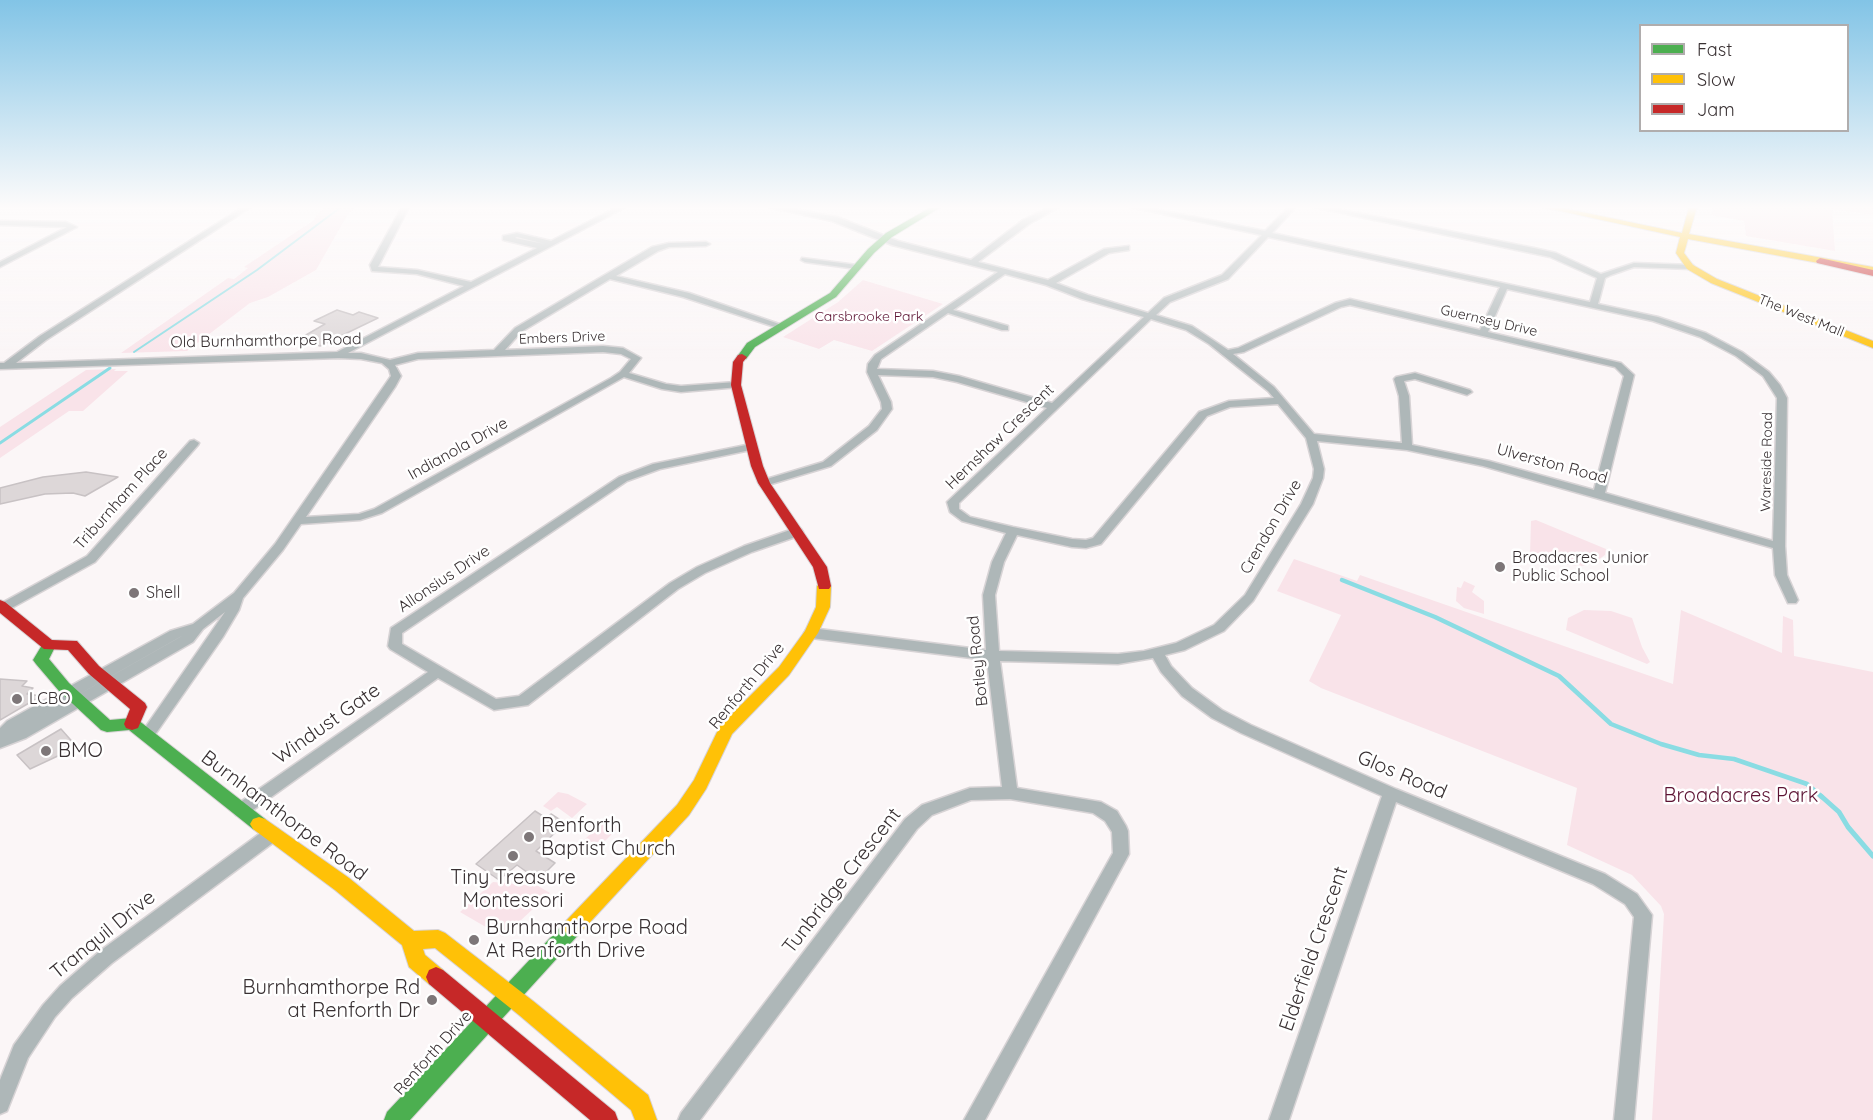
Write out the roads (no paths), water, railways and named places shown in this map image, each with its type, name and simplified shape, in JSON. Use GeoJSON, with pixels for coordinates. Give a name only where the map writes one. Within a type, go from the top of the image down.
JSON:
{"type":"FeatureCollection","features":[{"type":"Feature","properties":{"kind":"main road","name":"Renforth Drive"},"geometry":{"type":"LineString","coordinates":[[395,1120],[509,994],[683,810],[700,784],[726,730],[784,671],[811,633],[823,607],[825,592],[820,567],[764,483],[751,447],[736,385],[736,370],[742,355],[751,345],[833,295],[865,259]]}},
{"type":"Feature","properties":{"kind":"main road"},"geometry":{"type":"LineString","coordinates":[[1683,259],[1690,267]]}},
{"type":"Feature","properties":{"kind":"main road"},"geometry":{"type":"LineString","coordinates":[[1812,259],[1873,272]]}},
{"type":"Feature","properties":{"kind":"main road"},"geometry":{"type":"LineString","coordinates":[[1839,259],[1873,265]]}},
{"type":"Feature","properties":{"kind":"main road","name":"The West Mall"},"geometry":{"type":"LineString","coordinates":[[1690,267],[1714,281],[1873,345]]}},
{"type":"Feature","properties":{"kind":"main road"},"geometry":{"type":"LineString","coordinates":[[2,606],[49,645],[72,645],[106,679],[139,707],[132,724],[107,726],[74,696],[41,660],[49,645]]}},
{"type":"Feature","properties":{"kind":"main road","name":"Burnhamthorpe Road"},"geometry":{"type":"LineString","coordinates":[[132,724],[272,834],[342,884],[411,940],[416,960],[607,1120]]}},
{"type":"Feature","properties":{"kind":"main road"},"geometry":{"type":"LineString","coordinates":[[411,940],[438,939],[509,994],[639,1103],[646,1120]]}},
{"type":"Feature","properties":{"kind":"street"},"geometry":{"type":"LineString","coordinates":[[3,366],[167,259]]}},
{"type":"Feature","properties":{"kind":"street"},"geometry":{"type":"LineString","coordinates":[[377,259],[374,265],[375,269],[425,273],[472,285]]}},
{"type":"Feature","properties":{"kind":"street"},"geometry":{"type":"LineString","coordinates":[[339,355],[522,259]]}},
{"type":"Feature","properties":{"kind":"street"},"geometry":{"type":"LineString","coordinates":[[496,353],[518,330],[640,259]]}},
{"type":"Feature","properties":{"kind":"street","name":"Crendon Drive"},"geometry":{"type":"LineString","coordinates":[[811,633],[993,656],[1118,659],[1157,653],[1191,643],[1234,616],[1249,598],[1306,504],[1318,478],[1317,456],[1311,437],[1281,401],[1260,379],[1195,331],[1085,297],[1049,283],[954,259]]}},
{"type":"Feature","properties":{"kind":"street"},"geometry":{"type":"LineString","coordinates":[[971,264],[977,259]]}},
{"type":"Feature","properties":{"kind":"street"},"geometry":{"type":"LineString","coordinates":[[1049,283],[1092,259]]}},
{"type":"Feature","properties":{"kind":"street","name":"Hernshaw Crescent"},"geometry":{"type":"LineString","coordinates":[[1242,259],[1221,280],[1172,297],[953,502],[954,510],[966,519],[1013,531],[1072,543],[1086,544],[1097,541],[1203,414],[1229,404],[1281,401]]}},
{"type":"Feature","properties":{"kind":"street","name":"Wareside Road"},"geometry":{"type":"LineString","coordinates":[[1380,259],[1671,324],[1712,339],[1754,364],[1776,385],[1782,398],[1779,546],[1781,575],[1792,600]]}},
{"type":"Feature","properties":{"kind":"street"},"geometry":{"type":"LineString","coordinates":[[1562,259],[1601,277],[1634,265],[1690,267]]}},
{"type":"Feature","properties":{"kind":"street"},"geometry":{"type":"LineString","coordinates":[[805,260],[857,267]]}},
{"type":"Feature","properties":{"kind":"street"},"geometry":{"type":"LineString","coordinates":[[764,483],[827,464],[873,428],[887,409],[872,372],[873,364],[878,357],[949,311],[1002,272]]}},
{"type":"Feature","properties":{"kind":"street"},"geometry":{"type":"LineString","coordinates":[[611,277],[686,295],[781,326]]}},
{"type":"Feature","properties":{"kind":"street"},"geometry":{"type":"LineString","coordinates":[[1593,306],[1601,277]]}},
{"type":"Feature","properties":{"kind":"street"},"geometry":{"type":"LineString","coordinates":[[1483,334],[1504,287]]}},
{"type":"Feature","properties":{"kind":"street","name":"Guernsey Drive"},"geometry":{"type":"LineString","coordinates":[[1227,353],[1241,350],[1348,302],[1613,364],[1627,371],[1629,375],[1599,494]]}},
{"type":"Feature","properties":{"kind":"street"},"geometry":{"type":"LineString","coordinates":[[949,311],[1005,328]]}},
{"type":"Feature","properties":{"kind":"street","name":"Embers Drive"},"geometry":{"type":"LineString","coordinates":[[390,363],[418,356],[603,349],[623,351],[636,358],[623,374]]}},
{"type":"Feature","properties":{"kind":"street","name":"Old Burnhamthorpe Road"},"geometry":{"type":"LineString","coordinates":[[3,366],[339,355],[370,357],[390,363]]}},
{"type":"Feature","properties":{"kind":"street"},"geometry":{"type":"LineString","coordinates":[[0,737],[12,725],[188,639],[199,626],[238,596],[279,548],[395,379],[396,373],[390,363]]}},
{"type":"Feature","properties":{"kind":"street"},"geometry":{"type":"LineString","coordinates":[[872,372],[933,374],[959,379],[1053,407]]}},
{"type":"Feature","properties":{"kind":"street"},"geometry":{"type":"LineString","coordinates":[[623,374],[664,387],[681,389],[736,385]]}},
{"type":"Feature","properties":{"kind":"street","name":"Indianola Drive"},"geometry":{"type":"LineString","coordinates":[[297,521],[360,517],[378,511],[623,374]]}},
{"type":"Feature","properties":{"kind":"street"},"geometry":{"type":"LineString","coordinates":[[1407,447],[1404,396],[1399,379],[1415,376],[1467,392]]}},
{"type":"Feature","properties":{"kind":"street","name":"Ulverston Road"},"geometry":{"type":"LineString","coordinates":[[1311,437],[1407,447],[1485,463],[1779,546]]}},
{"type":"Feature","properties":{"kind":"street","name":"Triburnham Place"},"geometry":{"type":"LineString","coordinates":[[2,606],[91,559],[194,443]]}},
{"type":"Feature","properties":{"kind":"street","name":"Allonsius Drive"},"geometry":{"type":"LineString","coordinates":[[751,447],[657,466],[623,479],[396,631],[395,646],[436,673],[494,705],[524,701],[692,575],[748,549],[797,532]]}},
{"type":"Feature","properties":{"kind":"street","name":"Botley Road"},"geometry":{"type":"LineString","coordinates":[[1010,793],[993,656],[989,596],[998,562],[1013,531]]}},
{"type":"Feature","properties":{"kind":"street"},"geometry":{"type":"LineString","coordinates":[[147,735],[218,634],[233,610],[238,596]]}},
{"type":"Feature","properties":{"kind":"street"},"geometry":{"type":"LineString","coordinates":[[199,626],[218,634]]}},
{"type":"Feature","properties":{"kind":"street","name":"Glos Road"},"geometry":{"type":"LineString","coordinates":[[1157,653],[1176,680],[1217,714],[1273,743],[1599,879],[1630,899],[1643,915],[1624,1120]]}},
{"type":"Feature","properties":{"kind":"street","name":"Windust Gate"},"geometry":{"type":"LineString","coordinates":[[242,810],[436,673]]}},
{"type":"Feature","properties":{"kind":"street"},"geometry":{"type":"LineString","coordinates":[[0,742],[21,734],[74,696]]}},
{"type":"Feature","properties":{"kind":"street","name":"Tunbridge Crescent"},"geometry":{"type":"LineString","coordinates":[[688,1120],[911,824],[927,810],[970,794],[1010,793],[1096,807],[1111,816],[1120,831],[1121,854],[974,1120]]}},
{"type":"Feature","properties":{"kind":"street","name":"Elderfield Crescent"},"geometry":{"type":"LineString","coordinates":[[1280,1120],[1391,793]]}},
{"type":"Feature","properties":{"kind":"street","name":"Tranquil Drive"},"geometry":{"type":"LineString","coordinates":[[0,1104],[21,1052],[49,1011],[66,992],[106,957],[272,834]]}},
{"type":"Feature","properties":{"kind":"waterway"},"geometry":{"type":"LineString","coordinates":[[134,352],[271,259]]}},
{"type":"Feature","properties":{"kind":"waterway"},"geometry":{"type":"LineString","coordinates":[[0,443],[110,368]]}},
{"type":"Feature","properties":{"kind":"waterway"},"geometry":{"type":"LineString","coordinates":[[1342,580],[1435,617],[1559,676],[1611,724],[1661,744],[1699,755],[1734,759],[1807,784],[1822,797]]}},
{"type":"Feature","properties":{"kind":"waterway"},"geometry":{"type":"LineString","coordinates":[[1821,796],[1839,812],[1848,827],[1873,856]]}},
{"type":"Feature","properties":{"kind":"place","name":"Broadacres Junior Public School"},"geometry":{"type":"Point","coordinates":[1500,567]}},
{"type":"Feature","properties":{"kind":"place","name":"Shell"},"geometry":{"type":"Point","coordinates":[134,593]}},
{"type":"Feature","properties":{"kind":"place","name":"LCBO"},"geometry":{"type":"Point","coordinates":[17,699]}},
{"type":"Feature","properties":{"kind":"place","name":"BMO"},"geometry":{"type":"Point","coordinates":[46,751]}},
{"type":"Feature","properties":{"kind":"place","name":"Renforth Baptist Church"},"geometry":{"type":"Point","coordinates":[529,837]}},
{"type":"Feature","properties":{"kind":"place","name":"Tiny Treasure Montessori"},"geometry":{"type":"Point","coordinates":[513,856]}},
{"type":"Feature","properties":{"kind":"place","name":"Burnhamthorpe Road At Renforth Drive"},"geometry":{"type":"Point","coordinates":[474,940]}},
{"type":"Feature","properties":{"kind":"place","name":"Burnhamthorpe Rd at Renforth Dr"},"geometry":{"type":"Point","coordinates":[432,1000]}},
{"type":"Feature","properties":{"kind":"park label","name":"Carsbrooke Park"},"geometry":{"type":"Point","coordinates":[869,317]}},
{"type":"Feature","properties":{"kind":"park label","name":"Broadacres Park"},"geometry":{"type":"Point","coordinates":[1741,796]}}]}
